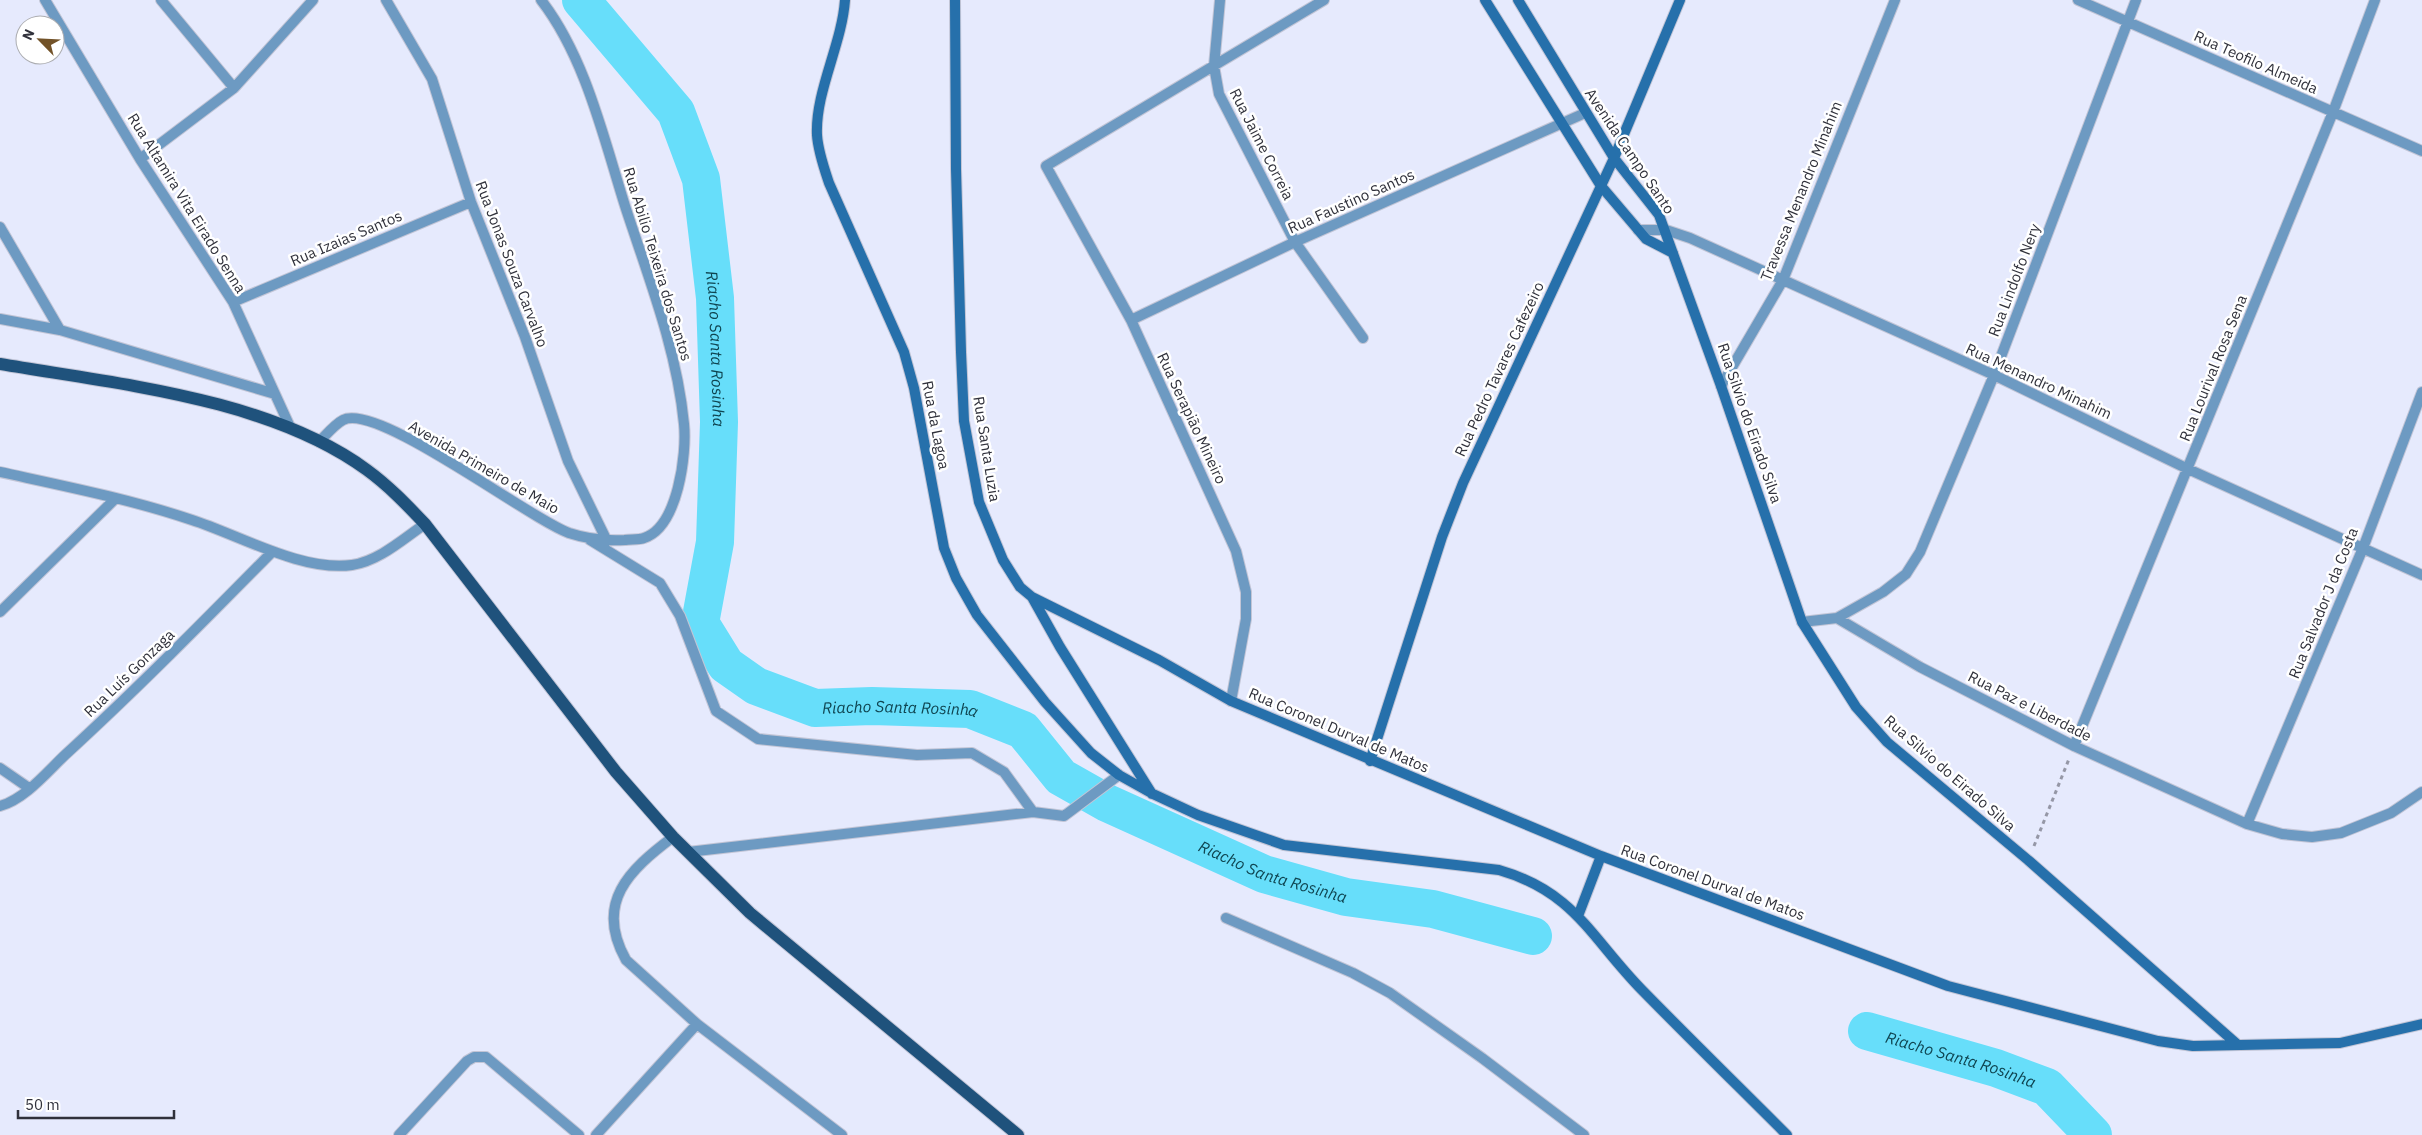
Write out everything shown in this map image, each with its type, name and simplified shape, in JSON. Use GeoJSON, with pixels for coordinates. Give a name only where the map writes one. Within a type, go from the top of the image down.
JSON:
{"type":"FeatureCollection","features":[{"type":"Feature","properties":{"kind":"main road"},"geometry":{"type":"LineString","coordinates":[[0,364],[175,394],[238,410],[291,429],[319,442],[366,469],[394,492],[425,524],[616,772],[673,837],[750,913],[1018,1135]]}},
{"type":"Feature","properties":{"kind":"street","name":"Rua Altamira Vita Eirado Senna"},"geometry":{"type":"LineString","coordinates":[[45,0],[140,159],[232,302],[291,429]]}},
{"type":"Feature","properties":{"kind":"street"},"geometry":{"type":"LineString","coordinates":[[162,0],[234,88]]}},
{"type":"Feature","properties":{"kind":"street"},"geometry":{"type":"LineString","coordinates":[[140,159],[234,88],[313,0]]}},
{"type":"Feature","properties":{"kind":"street","name":"Rua Jonas Souza Carvalho"},"geometry":{"type":"LineString","coordinates":[[386,0],[432,79],[470,202],[525,337],[568,461],[607,540]]}},
{"type":"Feature","properties":{"kind":"street","name":"Rua Abilio Teixeira dos Santos"},"geometry":{"type":"LineString","coordinates":[[541,0],[573,51],[602,134],[676,368],[684,426],[679,489],[671,510],[660,527],[644,538]]}},
{"type":"Feature","properties":{"kind":"street","name":"Rua da Lagoa"},"geometry":{"type":"LineString","coordinates":[[845,0],[838,42],[820,107],[817,135],[829,183],[904,352],[914,388],[944,548],[956,578],[977,614],[1045,702],[1091,753],[1119,775],[1153,794],[1198,815],[1284,846],[1499,870],[1525,878],[1556,896],[1578,916],[1640,988],[1787,1135]]}},
{"type":"Feature","properties":{"kind":"street","name":"Rua Santa Luzia"},"geometry":{"type":"LineString","coordinates":[[955,0],[956,170],[964,421],[979,502],[1003,560],[1020,587],[1032,597],[1060,647],[1153,794]]}},
{"type":"Feature","properties":{"kind":"street","name":"Rua Jaime Correia"},"geometry":{"type":"LineString","coordinates":[[1220,0],[1214,66],[1219,94],[1231,121],[1295,242],[1363,338]]}},
{"type":"Feature","properties":{"kind":"street"},"geometry":{"type":"LineString","coordinates":[[1214,66],[1324,0]]}},
{"type":"Feature","properties":{"kind":"street"},"geometry":{"type":"LineString","coordinates":[[1485,0],[1601,186],[1638,230],[1658,247],[1673,253]]}},
{"type":"Feature","properties":{"kind":"street","name":"Avenida Campo Santo"},"geometry":{"type":"LineString","coordinates":[[1518,0],[1614,158],[1659,215],[1673,253]]}},
{"type":"Feature","properties":{"kind":"street","name":"Rua Pedro Tavares Cafezeiro"},"geometry":{"type":"LineString","coordinates":[[1370,761],[1442,537],[1463,483],[1614,158],[1680,0]]}},
{"type":"Feature","properties":{"kind":"street","name":"Travessa Menandro Minahim"},"geometry":{"type":"LineString","coordinates":[[1722,386],[1783,280],[1895,0]]}},
{"type":"Feature","properties":{"kind":"street","name":"Rua Teofilo Almeida"},"geometry":{"type":"LineString","coordinates":[[2078,0],[2422,151]]}},
{"type":"Feature","properties":{"kind":"street","name":"Rua Lindolfo Nery"},"geometry":{"type":"LineString","coordinates":[[1837,618],[1883,592],[1906,574],[1920,552],[1994,375],[2136,0]]}},
{"type":"Feature","properties":{"kind":"street","name":"Rua Lourival Rosa Sena"},"geometry":{"type":"LineString","coordinates":[[2074,746],[2333,112],[2375,0]]}},
{"type":"Feature","properties":{"kind":"street","name":"Rua Serapião Mineiro"},"geometry":{"type":"LineString","coordinates":[[1214,66],[1046,166],[1131,320],[1236,550],[1246,592],[1246,619],[1231,701]]}},
{"type":"Feature","properties":{"kind":"street","name":"Rua Faustino Santos"},"geometry":{"type":"LineString","coordinates":[[1131,320],[1295,242],[1585,113]]}},
{"type":"Feature","properties":{"kind":"street","name":"Rua Izaias Santos"},"geometry":{"type":"LineString","coordinates":[[232,302],[470,202]]}},
{"type":"Feature","properties":{"kind":"street"},"geometry":{"type":"LineString","coordinates":[[0,227],[60,330]]}},
{"type":"Feature","properties":{"kind":"street","name":"Rua Menandro Minahim"},"geometry":{"type":"LineString","coordinates":[[1638,230],[1666,230],[1690,238],[1994,375],[2188,469],[2422,576]]}},
{"type":"Feature","properties":{"kind":"street","name":"Rua Silvio do Eirado Silva"},"geometry":{"type":"LineString","coordinates":[[1673,253],[1722,386],[1802,622],[1856,707],[1887,742],[2028,860],[2238,1045]]}},
{"type":"Feature","properties":{"kind":"street"},"geometry":{"type":"LineString","coordinates":[[0,319],[60,330],[275,394]]}},
{"type":"Feature","properties":{"kind":"street","name":"Rua Salvador J da Costa"},"geometry":{"type":"LineString","coordinates":[[2247,824],[2363,548],[2422,392]]}},
{"type":"Feature","properties":{"kind":"street","name":"Avenida Primeiro de Maio"},"geometry":{"type":"LineString","coordinates":[[319,442],[344,419],[356,418],[372,422],[450,462],[549,523],[584,537],[607,540],[644,538]]}},
{"type":"Feature","properties":{"kind":"street"},"geometry":{"type":"LineString","coordinates":[[0,472],[116,498],[192,519],[272,552],[327,564],[352,565],[374,558],[425,524]]}},
{"type":"Feature","properties":{"kind":"street"},"geometry":{"type":"LineString","coordinates":[[0,612],[116,498]]}},
{"type":"Feature","properties":{"kind":"street"},"geometry":{"type":"LineString","coordinates":[[584,537],[660,583],[680,616],[716,711],[758,740],[917,755],[972,753],[1004,772],[1033,812]]}},
{"type":"Feature","properties":{"kind":"street","name":"Rua Luís Gonzaga"},"geometry":{"type":"LineString","coordinates":[[0,806],[8,804],[29,788],[127,698],[272,552]]}},
{"type":"Feature","properties":{"kind":"street","name":"Rua Coronel Durval de Matos"},"geometry":{"type":"LineString","coordinates":[[1032,597],[1159,660],[1231,701],[1370,761],[1602,856],[1948,986],[2158,1041],[2193,1046],[2340,1043],[2422,1024]]}},
{"type":"Feature","properties":{"kind":"street"},"geometry":{"type":"LineString","coordinates":[[1802,622],[1837,618]]}},
{"type":"Feature","properties":{"kind":"street","name":"Rua Paz e Liberdade"},"geometry":{"type":"LineString","coordinates":[[1837,618],[1920,667],[2074,746],[2247,824],[2282,834],[2312,837],[2340,833],[2391,814],[2422,792]]}},
{"type":"Feature","properties":{"kind":"street"},"geometry":{"type":"LineString","coordinates":[[0,768],[29,788]]}},
{"type":"Feature","properties":{"kind":"street"},"geometry":{"type":"LineString","coordinates":[[688,852],[1033,812],[1064,816],[1119,775]]}},
{"type":"Feature","properties":{"kind":"street"},"geometry":{"type":"LineString","coordinates":[[673,837],[642,860],[626,879],[618,897],[614,914],[616,932],[619,947],[626,960],[697,1024],[842,1135]]}},
{"type":"Feature","properties":{"kind":"street"},"geometry":{"type":"LineString","coordinates":[[1578,916],[1602,856]]}},
{"type":"Feature","properties":{"kind":"street"},"geometry":{"type":"LineString","coordinates":[[1226,918],[1353,973],[1390,993],[1482,1058],[1584,1135]]}},
{"type":"Feature","properties":{"kind":"street"},"geometry":{"type":"LineString","coordinates":[[596,1135],[697,1024]]}},
{"type":"Feature","properties":{"kind":"street"},"geometry":{"type":"LineString","coordinates":[[399,1135],[467,1060],[480,1056],[486,1057],[579,1135]]}},
{"type":"Feature","properties":{"kind":"path"},"geometry":{"type":"LineString","coordinates":[[2028,860],[2074,746]]}},
{"type":"Feature","properties":{"kind":"waterway","name":"Riacho Santa Rosinha"},"geometry":{"type":"LineString","coordinates":[[581,0],[676,112],[701,179],[715,298],[719,422],[715,542],[700,623],[726,665],[756,686],[815,708],[872,706],[970,709],[1023,730],[1061,777],[1107,803],[1264,874],[1346,897],[1433,909],[1533,936]]}},
{"type":"Feature","properties":{"kind":"waterway","name":"Riacho Santa Rosinha"},"geometry":{"type":"LineString","coordinates":[[1867,1031],[1996,1068],[2047,1087],[2093,1135]]}}]}
